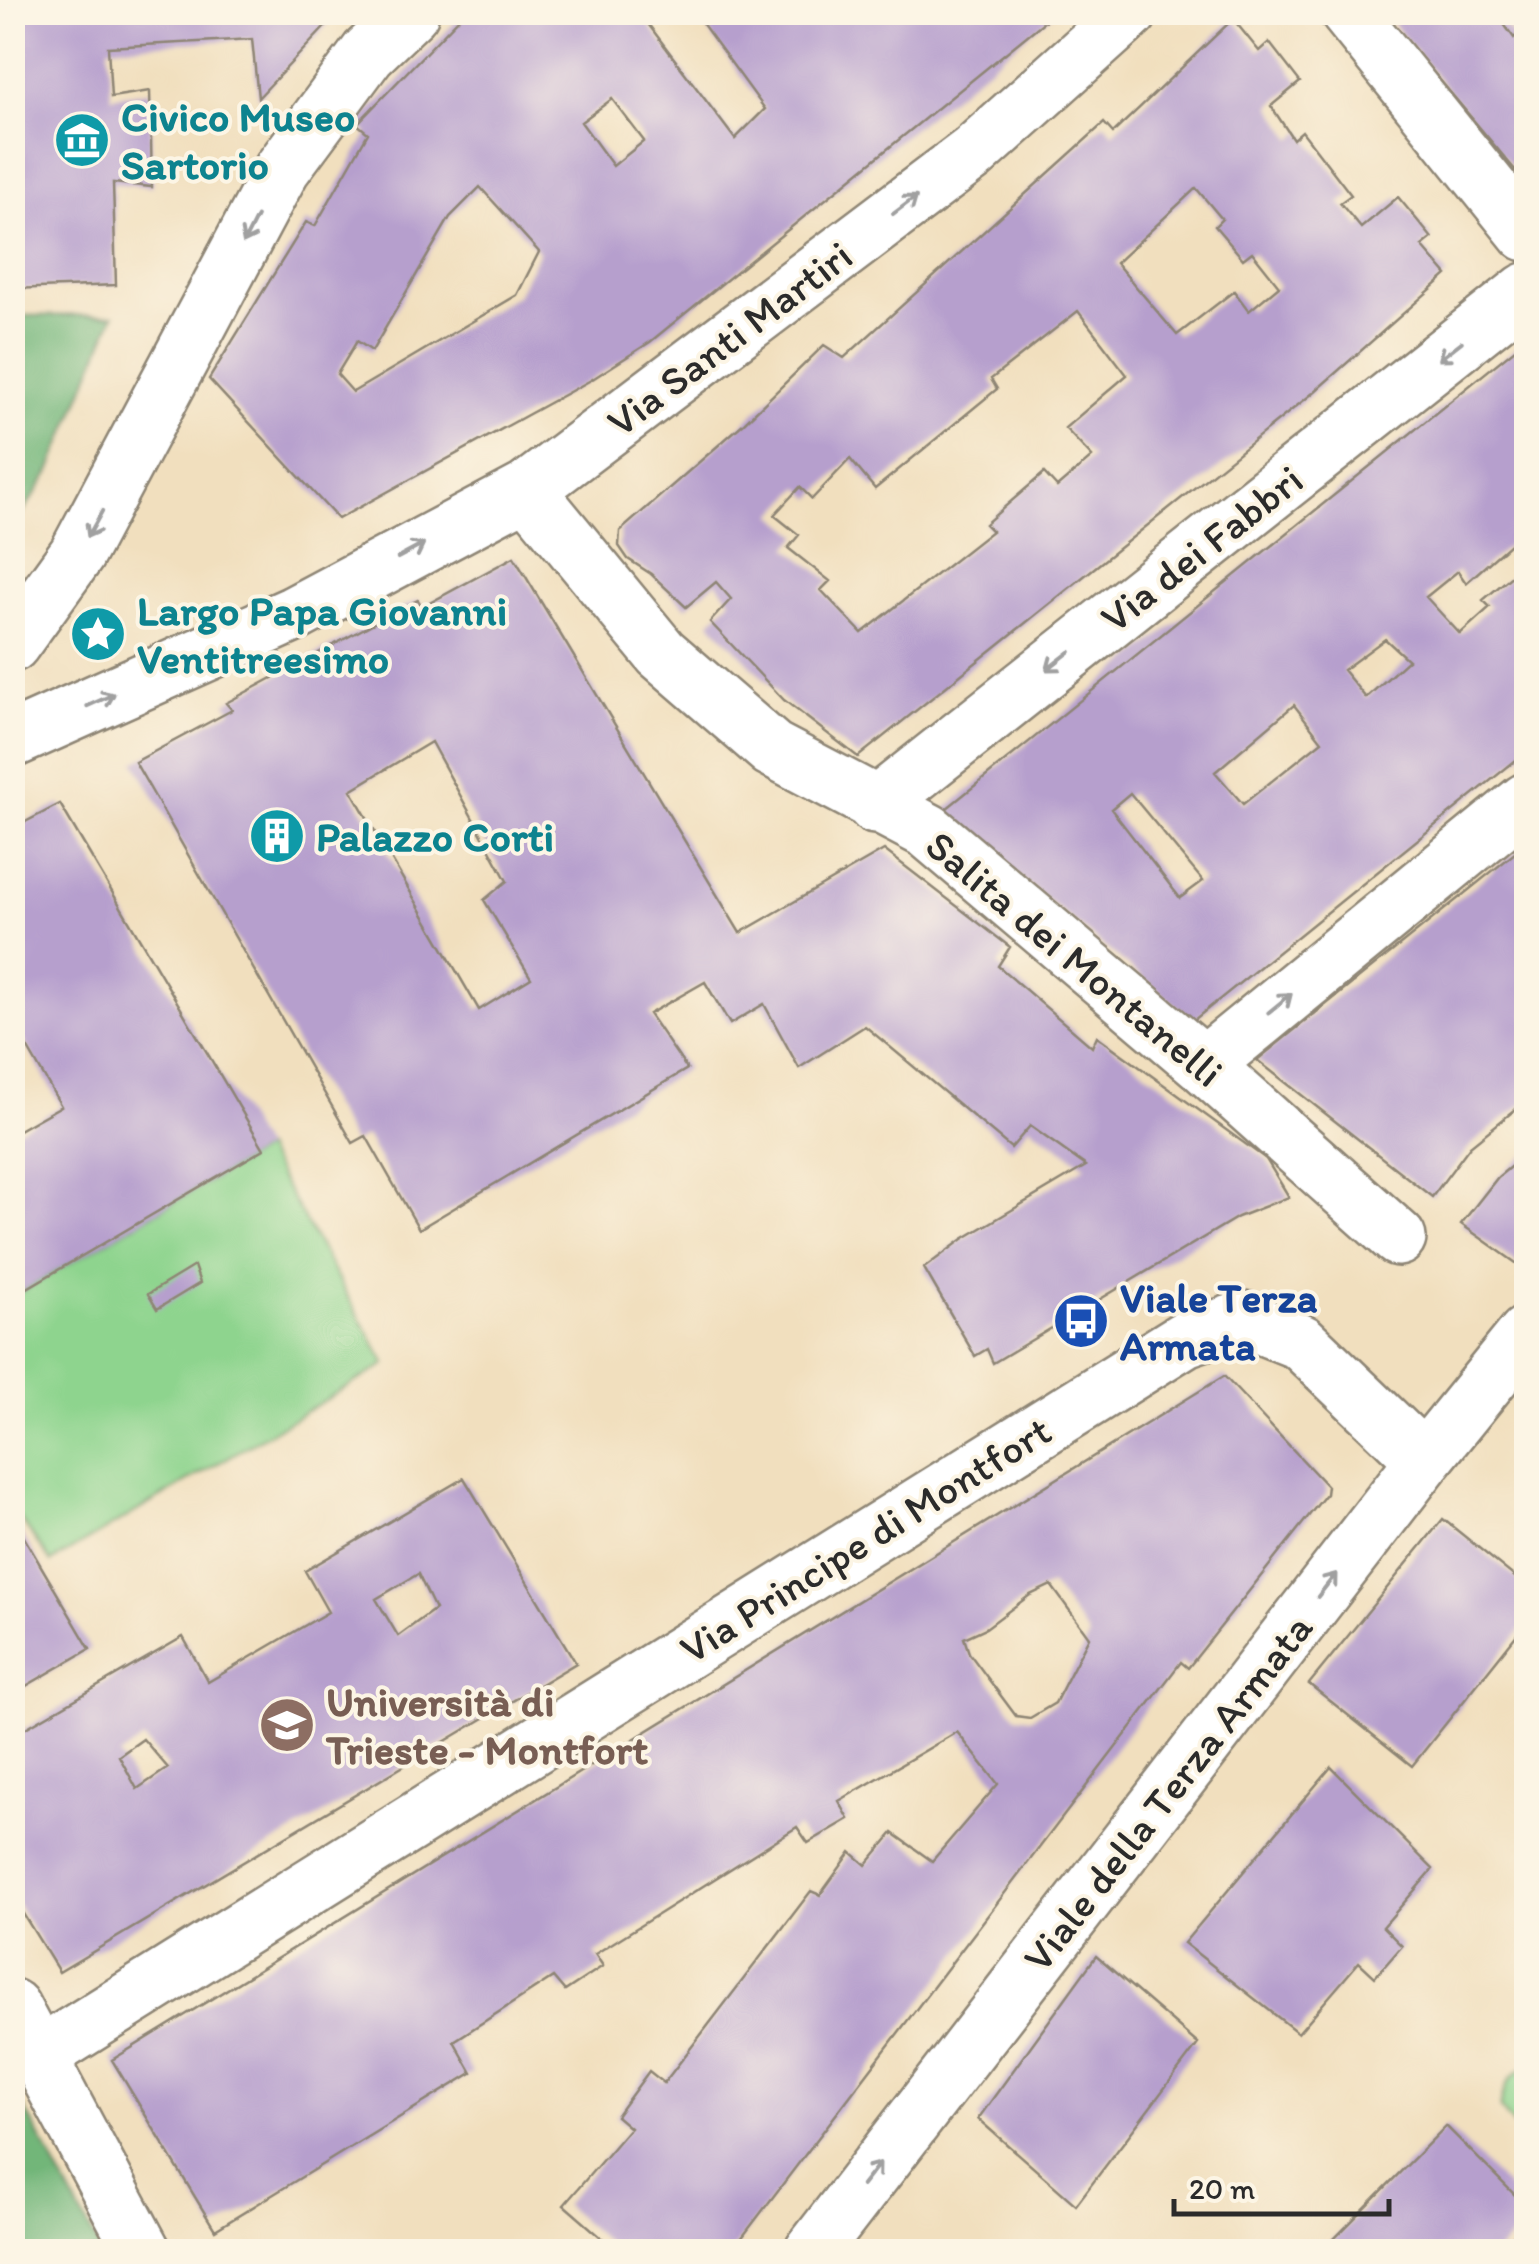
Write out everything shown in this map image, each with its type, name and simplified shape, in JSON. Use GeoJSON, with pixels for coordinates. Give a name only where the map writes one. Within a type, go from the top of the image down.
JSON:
{"type":"FeatureCollection","features":[{"type":"Feature","properties":{"kind":"street"},"geometry":{"type":"LineString","coordinates":[[12,644],[78,554],[282,169],[368,53],[411,12]]}},
{"type":"Feature","properties":{"kind":"street","name":"Via Santi Martiri"},"geometry":{"type":"LineString","coordinates":[[12,740],[294,614],[527,490],[974,153],[1130,12]]}},
{"type":"Feature","properties":{"kind":"street"},"geometry":{"type":"LineString","coordinates":[[1348,12],[1526,233]]}},
{"type":"Feature","properties":{"kind":"street","name":"Via dei Fabbri"},"geometry":{"type":"LineString","coordinates":[[875,806],[1526,291]]}},
{"type":"Feature","properties":{"kind":"street","name":"Salita dei Montanelli"},"geometry":{"type":"LineString","coordinates":[[527,490],[662,653],[772,750],[928,832],[1204,1065],[1398,1238]]}},
{"type":"Feature","properties":{"kind":"street"},"geometry":{"type":"LineString","coordinates":[[1204,1065],[1526,801]]}},
{"type":"Feature","properties":{"kind":"street","name":"Via Principe di Montfort"},"geometry":{"type":"LineString","coordinates":[[42,2054],[1185,1339],[1242,1319],[1300,1342],[1424,1460]]}},
{"type":"Feature","properties":{"kind":"street","name":"Viale della Terza Armata"},"geometry":{"type":"LineString","coordinates":[[812,2252],[1424,1460],[1526,1334]]}},
{"type":"Feature","properties":{"kind":"street"},"geometry":{"type":"LineString","coordinates":[[12,2007],[42,2054],[143,2252]]}},
{"type":"Feature","properties":{"kind":"green space"},"geometry":{"type":"Polygon","coordinates":[[[114,315],[50,472],[13,527],[13,316],[114,315]]]}},
{"type":"Feature","properties":{"kind":"green space"},"geometry":{"type":"Polygon","coordinates":[[[264,1149],[386,1364],[51,1562],[13,1509],[12,1297],[264,1149]]]}},
{"type":"Feature","properties":{"kind":"green space"},"geometry":{"type":"Polygon","coordinates":[[[1526,2068],[1526,2140],[1500,2108],[1507,2084],[1526,2068]]]}},
{"type":"Feature","properties":{"kind":"green space"},"geometry":{"type":"Polygon","coordinates":[[[13,2087],[101,2251],[13,2251],[13,2087]]]}},
{"type":"Feature","properties":{"kind":"building","name":"Civico Museo Sartorio"},"geometry":{"type":"Polygon","coordinates":[[[12,12],[339,12],[258,98],[252,39],[108,47],[111,97],[150,91],[152,187],[113,183],[116,285],[12,289],[12,12]]]}},
{"type":"Feature","properties":{"kind":"building"},"geometry":{"type":"Polygon","coordinates":[[[465,12],[639,12],[735,139],[765,109],[694,12],[1056,12],[650,342],[591,380],[338,519],[209,379],[306,222],[315,226],[368,133],[357,124],[465,12]],[[612,99],[581,122],[613,166],[644,141],[612,99]],[[480,187],[450,217],[372,351],[357,341],[337,374],[353,392],[517,295],[539,252],[480,187]]]}},
{"type":"Feature","properties":{"kind":"building"},"geometry":{"type":"Polygon","coordinates":[[[1383,12],[1495,12],[1514,38],[1526,27],[1526,183],[1383,12]]]}},
{"type":"Feature","properties":{"kind":"building"},"geometry":{"type":"Polygon","coordinates":[[[1233,19],[1259,51],[1269,42],[1300,82],[1271,106],[1293,139],[1302,131],[1351,195],[1340,203],[1361,228],[1398,197],[1432,238],[1422,246],[1447,275],[1313,393],[858,757],[784,700],[710,622],[731,599],[716,582],[686,607],[651,574],[628,559],[619,546],[620,531],[744,423],[824,345],[844,358],[1104,123],[1113,133],[1233,19]],[[1196,188],[1116,263],[1177,335],[1234,291],[1249,311],[1279,286],[1252,252],[1243,259],[1215,226],[1222,219],[1196,188]],[[1078,311],[991,379],[997,389],[875,489],[850,459],[812,499],[800,487],[774,515],[799,535],[788,548],[830,581],[821,590],[862,633],[992,531],[985,524],[1044,473],[1057,487],[1092,457],[1065,428],[1127,375],[1078,311]]]}},
{"type":"Feature","properties":{"kind":"building"},"geometry":{"type":"Polygon","coordinates":[[[1526,340],[1526,530],[1466,583],[1458,571],[1426,597],[1460,634],[1490,607],[1483,600],[1526,564],[1526,752],[1194,1020],[941,813],[1526,340]],[[1385,639],[1343,670],[1366,698],[1408,660],[1385,639]],[[1294,705],[1215,772],[1243,804],[1322,741],[1294,705]],[[1130,793],[1111,809],[1180,898],[1203,881],[1130,793]]]}},
{"type":"Feature","properties":{"kind":"building"},"geometry":{"type":"Polygon","coordinates":[[[514,557],[740,933],[884,850],[1010,947],[998,966],[1092,1047],[1097,1036],[1266,1159],[1289,1197],[1238,1217],[993,1363],[987,1349],[975,1356],[924,1268],[963,1239],[1086,1166],[1030,1126],[1011,1148],[865,1026],[799,1068],[764,1004],[730,1024],[705,982],[649,1014],[687,1069],[419,1229],[366,1136],[353,1143],[135,762],[232,710],[226,703],[398,610],[418,600],[422,607],[514,557]],[[431,742],[351,790],[479,1010],[531,978],[484,900],[507,881],[431,742]]]}},
{"type":"Feature","properties":{"kind":"building"},"geometry":{"type":"Polygon","coordinates":[[[60,804],[264,1149],[12,1297],[12,1134],[61,1106],[12,1021],[12,829],[60,804]]]}},
{"type":"Feature","properties":{"kind":"building"},"geometry":{"type":"Polygon","coordinates":[[[1526,844],[1526,1101],[1470,1146],[1432,1197],[1257,1060],[1526,844]]]}},
{"type":"Feature","properties":{"kind":"building"},"geometry":{"type":"Polygon","coordinates":[[[1526,1154],[1526,1270],[1461,1224],[1498,1177],[1526,1154]]]}},
{"type":"Feature","properties":{"kind":"building"},"geometry":{"type":"Polygon","coordinates":[[[194,1266],[200,1283],[157,1309],[148,1294],[194,1266]]]}},
{"type":"Feature","properties":{"kind":"building"},"geometry":{"type":"Polygon","coordinates":[[[1224,1376],[1327,1486],[1326,1494],[1188,1668],[1181,1662],[731,2252],[618,2252],[564,2205],[630,2128],[616,2116],[649,2071],[664,2083],[811,1891],[820,1895],[851,1852],[866,1865],[893,1833],[932,1861],[998,1784],[957,1732],[839,1801],[849,1819],[808,1843],[797,1827],[595,1954],[603,1966],[565,1991],[553,1977],[454,2041],[472,2073],[215,2230],[112,2060],[1224,1376]],[[1051,1585],[964,1638],[969,1653],[1016,1716],[1030,1718],[1055,1703],[1089,1637],[1051,1585]]]}},
{"type":"Feature","properties":{"kind":"building"},"geometry":{"type":"Polygon","coordinates":[[[464,1478],[576,1663],[59,1972],[12,1896],[12,1736],[183,1637],[208,1682],[328,1612],[305,1571],[464,1478]],[[418,1574],[376,1599],[398,1636],[435,1609],[418,1574]],[[143,1739],[119,1756],[137,1789],[168,1768],[143,1739]]]}},
{"type":"Feature","properties":{"kind":"building"},"geometry":{"type":"Polygon","coordinates":[[[12,1517],[90,1649],[12,1694],[12,1517]]]}},
{"type":"Feature","properties":{"kind":"building"},"geometry":{"type":"Polygon","coordinates":[[[1443,1519],[1526,1586],[1526,1623],[1412,1766],[1309,1684],[1443,1519]]]}},
{"type":"Feature","properties":{"kind":"building"},"geometry":{"type":"Polygon","coordinates":[[[1331,1767],[1433,1869],[1383,1927],[1402,1946],[1375,1977],[1359,1962],[1298,2033],[1184,1943],[1331,1767]]]}},
{"type":"Feature","properties":{"kind":"building"},"geometry":{"type":"Polygon","coordinates":[[[1096,1956],[1198,2044],[1076,2205],[978,2119],[1096,1956]]]}},
{"type":"Feature","properties":{"kind":"building"},"geometry":{"type":"Polygon","coordinates":[[[1446,2126],[1526,2206],[1526,2222],[1497,2252],[1321,2252],[1446,2126]]]}},
{"type":"Feature","properties":{"kind":"place","name":"Civico Museo Sartorio"},"geometry":{"type":"Point","coordinates":[82,140]}},
{"type":"Feature","properties":{"kind":"place","name":"Largo Papa Giovanni Ventitreesimo"},"geometry":{"type":"Point","coordinates":[98,634]}},
{"type":"Feature","properties":{"kind":"place","name":"Palazzo Corti"},"geometry":{"type":"Point","coordinates":[277,836]}},
{"type":"Feature","properties":{"kind":"place","name":"Viale Terza Armata"},"geometry":{"type":"Point","coordinates":[1081,1321]}},
{"type":"Feature","properties":{"kind":"place","name":"Università di Trieste - Montfort"},"geometry":{"type":"Point","coordinates":[287,1725]}}]}
